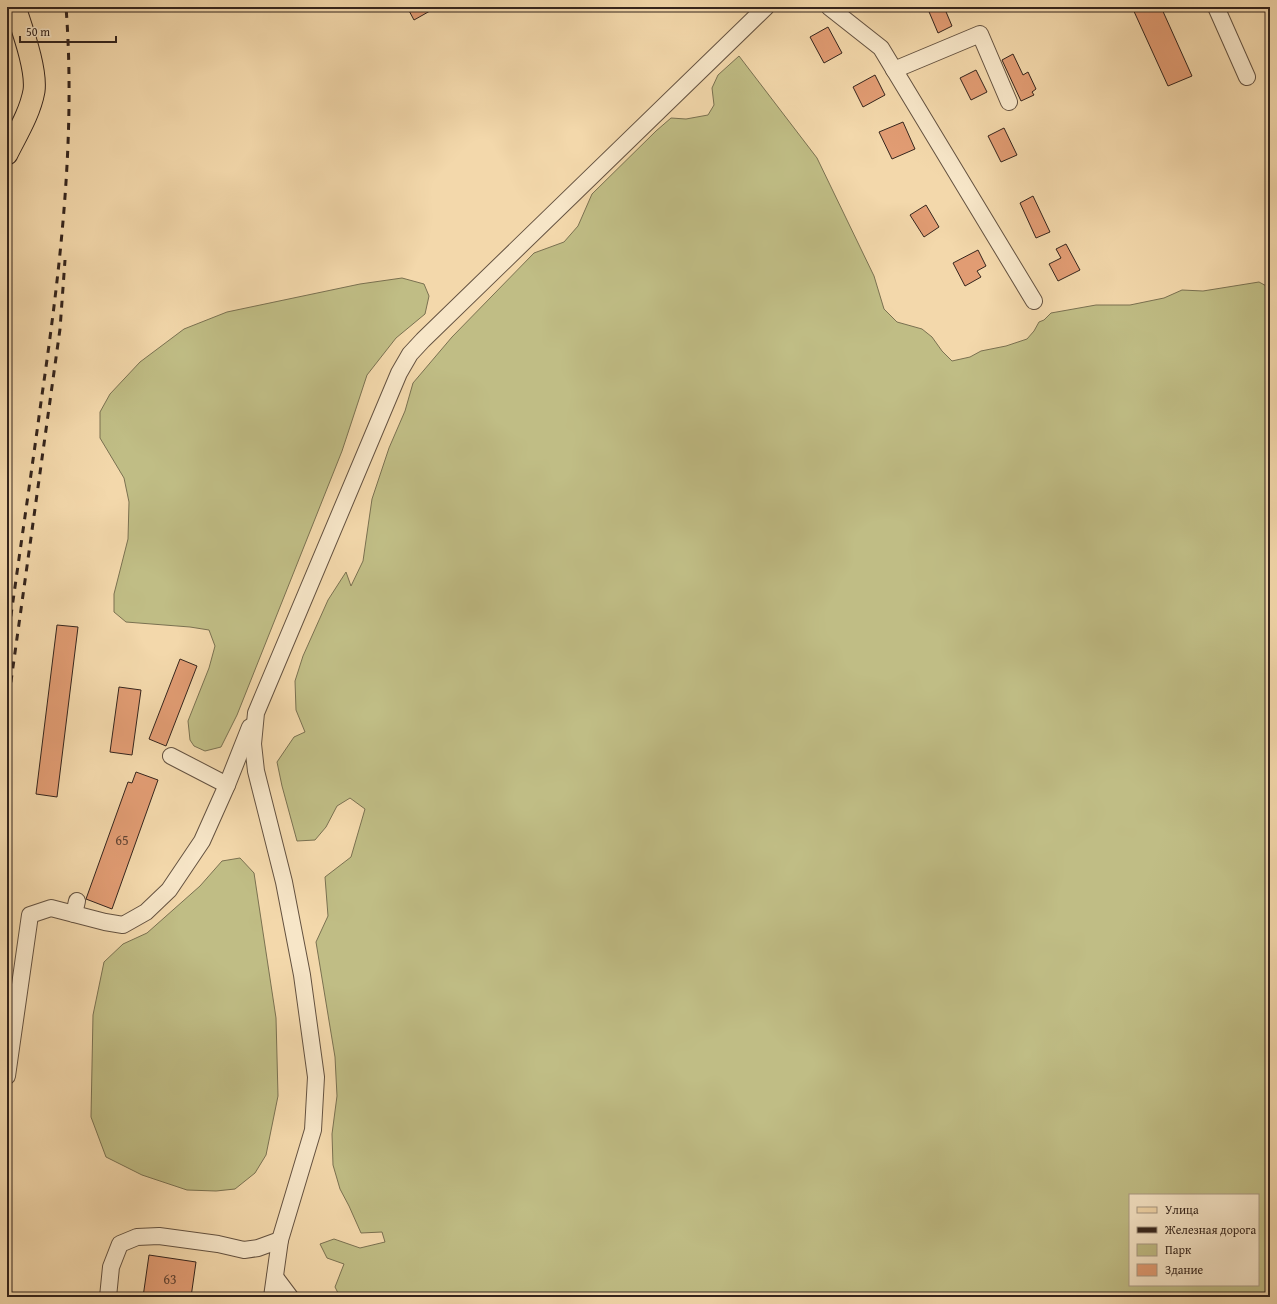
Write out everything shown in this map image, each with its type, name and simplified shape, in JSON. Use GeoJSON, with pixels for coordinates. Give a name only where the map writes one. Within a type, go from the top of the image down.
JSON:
{"type":"FeatureCollection","features":[{"type":"Feature","properties":{"kind":"main road"},"geometry":{"type":"LineString","coordinates":[[7,154],[30,105],[34,90],[33,74],[15,7]]}},
{"type":"Feature","properties":{"kind":"street"},"geometry":{"type":"LineString","coordinates":[[7,1076],[30,915],[52,908],[75,907],[105,922],[123,925],[146,912],[169,890],[202,841],[227,785],[369,443],[399,373],[410,354],[422,340],[766,7]]}},
{"type":"Feature","properties":{"kind":"street"},"geometry":{"type":"LineString","coordinates":[[829,7],[881,48],[1034,301]]}},
{"type":"Feature","properties":{"kind":"street"},"geometry":{"type":"LineString","coordinates":[[1216,7],[1247,77]]}},
{"type":"Feature","properties":{"kind":"street"},"geometry":{"type":"LineString","coordinates":[[894,70],[980,34],[1009,102]]}},
{"type":"Feature","properties":{"kind":"street"},"geometry":{"type":"LineString","coordinates":[[256,713],[253,744],[256,771],[284,882],[302,975],[316,1077],[313,1130],[280,1240],[272,1297]]}},
{"type":"Feature","properties":{"kind":"street"},"geometry":{"type":"LineString","coordinates":[[171,756],[227,785]]}},
{"type":"Feature","properties":{"kind":"street"},"geometry":{"type":"LineString","coordinates":[[108,1297],[111,1267],[120,1244],[137,1237],[159,1236],[218,1244],[244,1250],[258,1248],[280,1240]]}},
{"type":"Feature","properties":{"kind":"street"},"geometry":{"type":"LineString","coordinates":[[275,1277],[290,1297]]}},
{"type":"Feature","properties":{"kind":"green space"},"geometry":{"type":"Polygon","coordinates":[[[739,56],[817,158],[874,276],[884,309],[897,322],[922,329],[932,337],[942,351],[952,361],[970,357],[981,351],[1006,346],[1027,339],[1039,322],[1044,320],[1051,313],[1096,305],[1130,305],[1164,298],[1182,290],[1203,291],[1259,282],[1270,288],[1270,1297],[340,1297],[335,1287],[344,1264],[327,1258],[320,1244],[334,1239],[360,1248],[385,1242],[382,1232],[361,1233],[340,1189],[333,1165],[332,1134],[337,1096],[335,1057],[316,942],[328,916],[325,877],[351,857],[365,809],[350,798],[337,806],[326,827],[315,840],[297,841],[277,762],[294,737],[305,732],[296,710],[295,681],[303,656],[328,600],[346,572],[351,586],[363,561],[372,499],[389,448],[405,411],[413,383],[452,337],[534,253],[564,242],[578,226],[592,194],[656,131],[671,118],[686,119],[708,115],[714,105],[712,88],[718,75],[739,56]]]}},
{"type":"Feature","properties":{"kind":"green space"},"geometry":{"type":"Polygon","coordinates":[[[402,278],[424,284],[429,296],[425,314],[396,338],[367,375],[342,451],[237,715],[221,747],[205,751],[194,746],[190,740],[188,721],[209,668],[215,646],[209,630],[126,622],[114,612],[114,594],[128,539],[129,502],[124,478],[100,438],[100,412],[110,394],[140,362],[184,329],[227,312],[360,284],[402,278]]]}},
{"type":"Feature","properties":{"kind":"green space"},"geometry":{"type":"Polygon","coordinates":[[[240,858],[254,873],[276,1018],[278,1096],[266,1155],[255,1173],[235,1189],[216,1191],[187,1190],[142,1175],[106,1157],[91,1117],[93,1015],[104,962],[123,944],[147,933],[200,886],[222,861],[240,858]]]}},
{"type":"Feature","properties":{"kind":"building"},"geometry":{"type":"Polygon","coordinates":[[[407,7],[437,7],[414,20],[407,7]]]}},
{"type":"Feature","properties":{"kind":"building"},"geometry":{"type":"Polygon","coordinates":[[[927,7],[944,7],[952,26],[938,33],[927,7]]]}},
{"type":"Feature","properties":{"kind":"building"},"geometry":{"type":"Polygon","coordinates":[[[1132,7],[1161,7],[1192,76],[1168,86],[1132,7]]]}},
{"type":"Feature","properties":{"kind":"building"},"geometry":{"type":"Polygon","coordinates":[[[828,27],[842,53],[824,63],[810,37],[828,27]]]}},
{"type":"Feature","properties":{"kind":"building"},"geometry":{"type":"Polygon","coordinates":[[[1013,54],[1023,75],[1028,72],[1036,89],[1032,92],[1034,95],[1021,101],[1002,60],[1013,54]]]}},
{"type":"Feature","properties":{"kind":"building"},"geometry":{"type":"Polygon","coordinates":[[[976,70],[987,92],[971,100],[960,78],[976,70]]]}},
{"type":"Feature","properties":{"kind":"building"},"geometry":{"type":"Polygon","coordinates":[[[875,75],[885,95],[863,107],[853,87],[875,75]]]}},
{"type":"Feature","properties":{"kind":"building"},"geometry":{"type":"Polygon","coordinates":[[[903,122],[915,149],[892,159],[879,132],[903,122]]]}},
{"type":"Feature","properties":{"kind":"building"},"geometry":{"type":"Polygon","coordinates":[[[1004,128],[1017,155],[1001,162],[988,136],[1004,128]]]}},
{"type":"Feature","properties":{"kind":"building"},"geometry":{"type":"Polygon","coordinates":[[[1033,196],[1050,232],[1036,238],[1020,203],[1033,196]]]}},
{"type":"Feature","properties":{"kind":"building"},"geometry":{"type":"Polygon","coordinates":[[[926,205],[939,227],[924,237],[910,215],[926,205]]]}},
{"type":"Feature","properties":{"kind":"building"},"geometry":{"type":"Polygon","coordinates":[[[1066,244],[1080,270],[1058,281],[1049,264],[1061,258],[1056,249],[1066,244]]]}},
{"type":"Feature","properties":{"kind":"building"},"geometry":{"type":"Polygon","coordinates":[[[978,250],[986,266],[977,271],[981,277],[965,286],[953,263],[978,250]]]}},
{"type":"Feature","properties":{"kind":"building"},"geometry":{"type":"Polygon","coordinates":[[[57,625],[78,627],[57,797],[36,794],[57,625]]]}},
{"type":"Feature","properties":{"kind":"building"},"geometry":{"type":"Polygon","coordinates":[[[180,659],[197,666],[166,746],[149,739],[180,659]]]}},
{"type":"Feature","properties":{"kind":"building"},"geometry":{"type":"Polygon","coordinates":[[[119,687],[141,690],[132,755],[110,752],[119,687]]]}},
{"type":"Feature","properties":{"kind":"building"},"geometry":{"type":"Polygon","coordinates":[[[136,772],[158,780],[112,909],[86,899],[128,782],[132,783],[136,772]]]}},
{"type":"Feature","properties":{"kind":"building"},"geometry":{"type":"Polygon","coordinates":[[[149,1255],[196,1262],[191,1297],[143,1297],[149,1255]]]}},
{"type":"Feature","properties":{"kind":"railway"},"geometry":{"type":"LineString","coordinates":[[7,644],[48,353],[60,254],[69,106],[69,56],[66,7]]}},
{"type":"Feature","properties":{"kind":"railway"},"geometry":{"type":"LineString","coordinates":[[7,710],[60,329],[65,260]]}}]}
